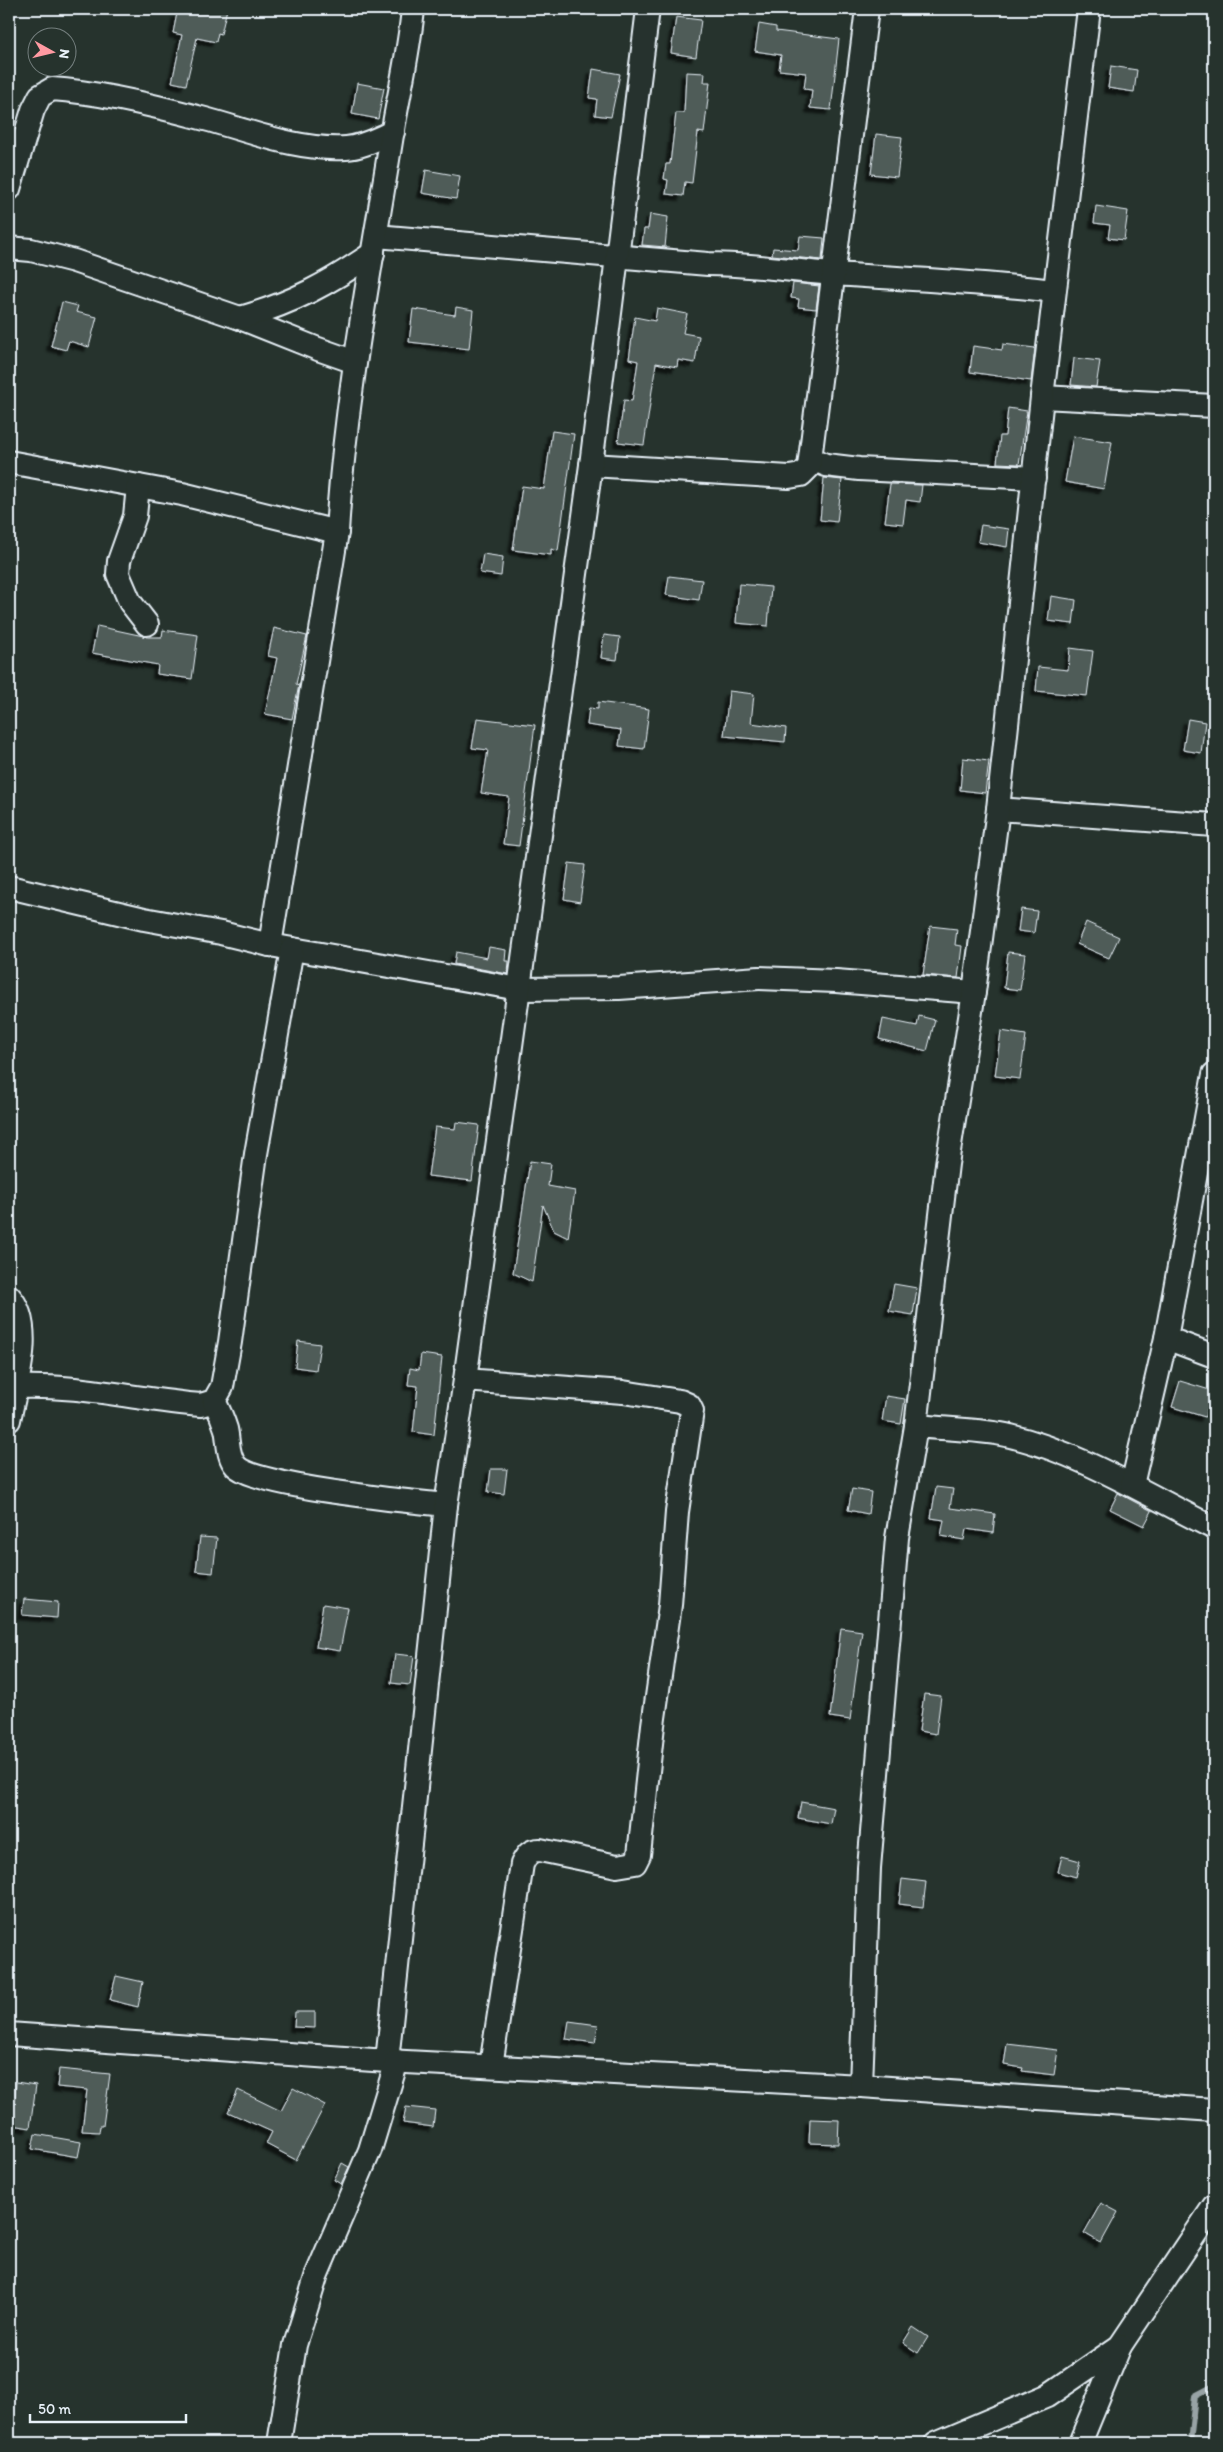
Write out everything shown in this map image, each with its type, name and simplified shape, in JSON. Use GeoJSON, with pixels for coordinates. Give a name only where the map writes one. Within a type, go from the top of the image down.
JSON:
{"type":"FeatureCollection","features":[{"type":"Feature","properties":{"kind":"street"},"geometry":{"type":"LineString","coordinates":[[15,1388],[43,1386],[70,1388],[201,1406],[214,1401],[222,1387],[255,1163],[281,947],[337,532],[340,484],[355,362],[414,9]]}},
{"type":"Feature","properties":{"kind":"street"},"geometry":{"type":"LineString","coordinates":[[279,2443],[295,2345],[318,2274],[370,2150],[392,2061],[446,1505],[465,1380],[591,465],[648,9]]}},
{"type":"Feature","properties":{"kind":"street"},"geometry":{"type":"LineString","coordinates":[[591,465],[789,477],[801,475],[809,467],[812,459],[833,274],[867,9]]}},
{"type":"Feature","properties":{"kind":"street"},"geometry":{"type":"LineString","coordinates":[[861,2086],[869,1868],[897,1538],[916,1426],[947,1164],[974,992],[998,809],[1054,291],[1089,9]]}},
{"type":"Feature","properties":{"kind":"street"},"geometry":{"type":"LineString","coordinates":[[9,190],[33,110],[40,96],[52,89],[157,108],[206,119],[262,136],[325,147],[347,148],[393,132]]}},
{"type":"Feature","properties":{"kind":"street"},"geometry":{"type":"LineString","coordinates":[[240,318],[298,298],[322,286],[374,245],[616,256],[833,274],[969,282],[1054,291]]}},
{"type":"Feature","properties":{"kind":"street"},"geometry":{"type":"LineString","coordinates":[[9,248],[30,250],[74,261],[240,318],[318,350],[355,362]]}},
{"type":"Feature","properties":{"kind":"street"},"geometry":{"type":"LineString","coordinates":[[1042,397],[1214,406]]}},
{"type":"Feature","properties":{"kind":"street"},"geometry":{"type":"LineString","coordinates":[[812,459],[826,464],[868,470],[1034,478]]}},
{"type":"Feature","properties":{"kind":"street"},"geometry":{"type":"LineString","coordinates":[[9,462],[182,494],[337,532]]}},
{"type":"Feature","properties":{"kind":"street"},"geometry":{"type":"LineString","coordinates":[[138,486],[135,516],[122,552],[118,574],[130,602],[147,624]]}},
{"type":"Feature","properties":{"kind":"street"},"geometry":{"type":"LineString","coordinates":[[998,809],[1214,825]]}},
{"type":"Feature","properties":{"kind":"street"},"geometry":{"type":"LineString","coordinates":[[9,887],[144,919],[221,933],[281,947],[519,989],[619,988],[759,978],[836,981],[974,992]]}},
{"type":"Feature","properties":{"kind":"street"},"geometry":{"type":"LineString","coordinates":[[1132,1485],[1166,1338],[1214,1074]]}},
{"type":"Feature","properties":{"kind":"street"},"geometry":{"type":"LineString","coordinates":[[9,1296],[16,1304],[22,1320],[22,1347],[9,1420]]}},
{"type":"Feature","properties":{"kind":"street"},"geometry":{"type":"LineString","coordinates":[[1166,1338],[1214,1356]]}},
{"type":"Feature","properties":{"kind":"street"},"geometry":{"type":"LineString","coordinates":[[465,1380],[623,1392],[680,1401],[688,1405],[692,1411],[677,1512],[670,1605],[653,1725],[639,1855],[635,1863],[617,1866],[540,1850],[532,1850],[528,1853],[522,1864],[491,2066]]}},
{"type":"Feature","properties":{"kind":"street"},"geometry":{"type":"LineString","coordinates":[[214,1401],[226,1430],[230,1456],[236,1467],[251,1474],[297,1486],[380,1499],[446,1505]]}},
{"type":"Feature","properties":{"kind":"street"},"geometry":{"type":"LineString","coordinates":[[916,1426],[1005,1435],[1033,1442],[1132,1485],[1214,1528]]}},
{"type":"Feature","properties":{"kind":"street"},"geometry":{"type":"LineString","coordinates":[[9,2034],[392,2061],[861,2086],[1214,2110]]}},
{"type":"Feature","properties":{"kind":"street"},"geometry":{"type":"LineString","coordinates":[[1080,2443],[1120,2346],[1214,2206]]}},
{"type":"Feature","properties":{"kind":"street"},"geometry":{"type":"LineString","coordinates":[[936,2443],[1047,2396],[1120,2346]]}},
{"type":"Feature","properties":{"kind":"building"},"geometry":{"type":"Polygon","coordinates":[[[189,9],[227,9],[221,34],[218,33],[216,42],[197,38],[186,85],[172,82],[182,35],[173,33],[177,13],[188,15],[189,9]]]}},
{"type":"Feature","properties":{"kind":"building"},"geometry":{"type":"Polygon","coordinates":[[[676,17],[701,20],[696,57],[671,53],[676,17]]]}},
{"type":"Feature","properties":{"kind":"building"},"geometry":{"type":"Polygon","coordinates":[[[759,24],[776,27],[776,31],[839,39],[831,110],[810,108],[812,90],[804,89],[806,73],[779,70],[781,55],[755,51],[759,24]]]}},
{"type":"Feature","properties":{"kind":"building"},"geometry":{"type":"Polygon","coordinates":[[[1111,66],[1137,70],[1134,92],[1108,88],[1111,66]]]}},
{"type":"Feature","properties":{"kind":"building"},"geometry":{"type":"Polygon","coordinates":[[[593,69],[620,74],[611,117],[595,115],[597,99],[589,98],[593,69]]]}},
{"type":"Feature","properties":{"kind":"building"},"geometry":{"type":"Polygon","coordinates":[[[686,72],[705,73],[704,82],[710,82],[704,133],[698,132],[692,183],[685,182],[683,196],[666,194],[668,180],[664,179],[666,164],[670,164],[676,113],[684,113],[686,72]]]}},
{"type":"Feature","properties":{"kind":"building"},"geometry":{"type":"Polygon","coordinates":[[[357,83],[384,88],[378,119],[352,114],[357,83]]]}},
{"type":"Feature","properties":{"kind":"building"},"geometry":{"type":"Polygon","coordinates":[[[876,134],[902,137],[897,177],[871,174],[876,134]]]}},
{"type":"Feature","properties":{"kind":"building"},"geometry":{"type":"Polygon","coordinates":[[[426,170],[460,176],[456,199],[422,193],[426,170]]]}},
{"type":"Feature","properties":{"kind":"building"},"geometry":{"type":"Polygon","coordinates":[[[1096,206],[1128,211],[1124,240],[1108,238],[1110,225],[1094,223],[1096,206]]]}},
{"type":"Feature","properties":{"kind":"building"},"geometry":{"type":"Polygon","coordinates":[[[650,214],[668,217],[665,247],[642,245],[644,229],[648,229],[650,214]]]}},
{"type":"Feature","properties":{"kind":"building"},"geometry":{"type":"Polygon","coordinates":[[[800,236],[824,238],[822,260],[772,255],[773,248],[798,250],[800,236]]]}},
{"type":"Feature","properties":{"kind":"building"},"geometry":{"type":"Polygon","coordinates":[[[793,283],[819,286],[816,309],[798,307],[799,299],[791,298],[793,283]]]}},
{"type":"Feature","properties":{"kind":"building"},"geometry":{"type":"Polygon","coordinates":[[[62,302],[78,306],[76,312],[97,317],[89,347],[69,341],[66,350],[51,346],[62,302]]]}},
{"type":"Feature","properties":{"kind":"building"},"geometry":{"type":"Polygon","coordinates":[[[456,307],[473,310],[469,349],[409,342],[413,309],[455,315],[456,307]]]}},
{"type":"Feature","properties":{"kind":"building"},"geometry":{"type":"Polygon","coordinates":[[[657,308],[687,314],[683,333],[699,336],[695,363],[678,360],[677,367],[656,363],[644,445],[618,442],[624,400],[632,401],[638,361],[629,359],[635,317],[655,321],[657,308]]]}},
{"type":"Feature","properties":{"kind":"building"},"geometry":{"type":"Polygon","coordinates":[[[1003,344],[1035,348],[1031,381],[970,372],[973,346],[1002,350],[1003,344]]]}},
{"type":"Feature","properties":{"kind":"building"},"geometry":{"type":"Polygon","coordinates":[[[1074,358],[1100,361],[1096,387],[1071,385],[1074,358]]]}},
{"type":"Feature","properties":{"kind":"building"},"geometry":{"type":"Polygon","coordinates":[[[1008,408],[1027,411],[1019,464],[997,463],[1000,436],[1005,436],[1008,408]]]}},
{"type":"Feature","properties":{"kind":"building"},"geometry":{"type":"Polygon","coordinates":[[[552,431],[574,434],[558,551],[551,549],[551,555],[513,550],[522,486],[544,489],[552,431]]]}},
{"type":"Feature","properties":{"kind":"building"},"geometry":{"type":"Polygon","coordinates":[[[1073,436],[1112,442],[1104,489],[1065,482],[1073,436]]]}},
{"type":"Feature","properties":{"kind":"building"},"geometry":{"type":"Polygon","coordinates":[[[824,478],[842,480],[837,522],[820,520],[824,478]]]}},
{"type":"Feature","properties":{"kind":"building"},"geometry":{"type":"Polygon","coordinates":[[[890,484],[922,485],[920,502],[906,500],[903,524],[885,522],[890,484]]]}},
{"type":"Feature","properties":{"kind":"building"},"geometry":{"type":"Polygon","coordinates":[[[981,525],[1009,529],[1007,547],[978,542],[981,525]]]}},
{"type":"Feature","properties":{"kind":"building"},"geometry":{"type":"Polygon","coordinates":[[[483,554],[503,557],[501,576],[480,573],[483,554]]]}},
{"type":"Feature","properties":{"kind":"building"},"geometry":{"type":"Polygon","coordinates":[[[669,576],[702,580],[699,600],[666,595],[669,576]]]}},
{"type":"Feature","properties":{"kind":"building"},"geometry":{"type":"Polygon","coordinates":[[[739,584],[771,587],[768,626],[736,623],[739,584]]]}},
{"type":"Feature","properties":{"kind":"building"},"geometry":{"type":"Polygon","coordinates":[[[1051,596],[1076,600],[1073,624],[1048,621],[1051,596]]]}},
{"type":"Feature","properties":{"kind":"building"},"geometry":{"type":"Polygon","coordinates":[[[97,626],[148,637],[162,637],[163,630],[198,635],[192,679],[157,674],[158,665],[92,653],[97,626]]]}},
{"type":"Feature","properties":{"kind":"building"},"geometry":{"type":"Polygon","coordinates":[[[274,628],[307,636],[296,684],[299,685],[292,719],[265,714],[277,658],[268,656],[274,628]]]}},
{"type":"Feature","properties":{"kind":"building"},"geometry":{"type":"Polygon","coordinates":[[[604,635],[620,637],[617,660],[601,658],[604,635]]]}},
{"type":"Feature","properties":{"kind":"building"},"geometry":{"type":"Polygon","coordinates":[[[1070,648],[1093,651],[1087,696],[1036,691],[1038,667],[1068,670],[1070,648]]]}},
{"type":"Feature","properties":{"kind":"building"},"geometry":{"type":"Polygon","coordinates":[[[729,691],[754,694],[751,723],[786,728],[785,742],[724,736],[729,691]]]}},
{"type":"Feature","properties":{"kind":"building"},"geometry":{"type":"Polygon","coordinates":[[[598,702],[649,709],[644,749],[619,746],[621,730],[587,725],[589,708],[598,709],[598,702]]]}},
{"type":"Feature","properties":{"kind":"building"},"geometry":{"type":"Polygon","coordinates":[[[477,718],[535,725],[519,846],[503,844],[509,797],[481,793],[488,750],[472,748],[477,718]]]}},
{"type":"Feature","properties":{"kind":"building"},"geometry":{"type":"Polygon","coordinates":[[[1188,719],[1205,722],[1201,753],[1183,750],[1188,719]]]}},
{"type":"Feature","properties":{"kind":"building"},"geometry":{"type":"Polygon","coordinates":[[[963,758],[989,761],[985,793],[960,790],[963,758]]]}},
{"type":"Feature","properties":{"kind":"building"},"geometry":{"type":"Polygon","coordinates":[[[569,863],[585,865],[580,902],[564,899],[569,863]]]}},
{"type":"Feature","properties":{"kind":"building"},"geometry":{"type":"Polygon","coordinates":[[[1021,909],[1037,911],[1034,933],[1018,931],[1021,909]]]}},
{"type":"Feature","properties":{"kind":"building"},"geometry":{"type":"Polygon","coordinates":[[[1086,922],[1119,937],[1109,958],[1077,944],[1086,922]]]}},
{"type":"Feature","properties":{"kind":"building"},"geometry":{"type":"Polygon","coordinates":[[[930,926],[957,929],[955,945],[962,946],[958,978],[923,975],[930,926]]]}},
{"type":"Feature","properties":{"kind":"building"},"geometry":{"type":"Polygon","coordinates":[[[489,947],[506,950],[505,961],[509,961],[508,974],[454,964],[456,952],[487,958],[489,947]]]}},
{"type":"Feature","properties":{"kind":"building"},"geometry":{"type":"Polygon","coordinates":[[[1008,952],[1025,954],[1020,990],[1004,988],[1008,952]]]}},
{"type":"Feature","properties":{"kind":"building"},"geometry":{"type":"Polygon","coordinates":[[[919,1016],[935,1020],[927,1051],[879,1039],[883,1019],[917,1026],[919,1016]]]}},
{"type":"Feature","properties":{"kind":"building"},"geometry":{"type":"Polygon","coordinates":[[[1001,1031],[1026,1035],[1020,1079],[995,1076],[1001,1031]]]}},
{"type":"Feature","properties":{"kind":"building"},"geometry":{"type":"Polygon","coordinates":[[[456,1122],[479,1125],[472,1181],[428,1176],[435,1127],[455,1129],[456,1122]]]}},
{"type":"Feature","properties":{"kind":"building"},"geometry":{"type":"Polygon","coordinates":[[[530,1161],[551,1164],[548,1186],[575,1191],[568,1238],[554,1231],[543,1205],[532,1282],[513,1273],[530,1161]]]}},
{"type":"Feature","properties":{"kind":"building"},"geometry":{"type":"Polygon","coordinates":[[[894,1284],[917,1288],[913,1315],[889,1311],[894,1284]]]}},
{"type":"Feature","properties":{"kind":"building"},"geometry":{"type":"Polygon","coordinates":[[[298,1341],[320,1344],[316,1370],[295,1367],[298,1341]]]}},
{"type":"Feature","properties":{"kind":"building"},"geometry":{"type":"Polygon","coordinates":[[[421,1354],[442,1357],[434,1435],[413,1432],[418,1386],[408,1385],[410,1368],[419,1370],[421,1354]]]}},
{"type":"Feature","properties":{"kind":"building"},"geometry":{"type":"Polygon","coordinates":[[[1180,1381],[1213,1391],[1205,1417],[1172,1407],[1180,1381]]]}},
{"type":"Feature","properties":{"kind":"building"},"geometry":{"type":"Polygon","coordinates":[[[886,1396],[905,1399],[901,1424],[882,1421],[886,1396]]]}},
{"type":"Feature","properties":{"kind":"building"},"geometry":{"type":"Polygon","coordinates":[[[491,1469],[507,1469],[504,1494],[488,1492],[491,1469]]]}},
{"type":"Feature","properties":{"kind":"building"},"geometry":{"type":"Polygon","coordinates":[[[936,1487],[953,1489],[950,1508],[995,1514],[993,1533],[966,1529],[964,1540],[941,1536],[944,1520],[931,1518],[936,1487]]]}},
{"type":"Feature","properties":{"kind":"building"},"geometry":{"type":"Polygon","coordinates":[[[852,1489],[871,1492],[868,1514],[848,1510],[852,1489]]]}},
{"type":"Feature","properties":{"kind":"building"},"geometry":{"type":"Polygon","coordinates":[[[1118,1493],[1152,1511],[1144,1526],[1110,1509],[1118,1493]]]}},
{"type":"Feature","properties":{"kind":"building"},"geometry":{"type":"Polygon","coordinates":[[[200,1537],[217,1538],[213,1573],[196,1571],[200,1537]]]}},
{"type":"Feature","properties":{"kind":"building"},"geometry":{"type":"Polygon","coordinates":[[[24,1599],[58,1602],[57,1618],[22,1615],[24,1599]]]}},
{"type":"Feature","properties":{"kind":"building"},"geometry":{"type":"Polygon","coordinates":[[[323,1604],[348,1608],[340,1651],[316,1647],[323,1604]]]}},
{"type":"Feature","properties":{"kind":"building"},"geometry":{"type":"Polygon","coordinates":[[[841,1628],[862,1631],[850,1720],[830,1717],[841,1628]]]}},
{"type":"Feature","properties":{"kind":"building"},"geometry":{"type":"Polygon","coordinates":[[[395,1654],[414,1656],[410,1685],[391,1683],[395,1654]]]}},
{"type":"Feature","properties":{"kind":"building"},"geometry":{"type":"Polygon","coordinates":[[[924,1694],[941,1696],[936,1734],[919,1731],[924,1694]]]}},
{"type":"Feature","properties":{"kind":"building"},"geometry":{"type":"Polygon","coordinates":[[[801,1802],[834,1808],[831,1824],[798,1818],[801,1802]]]}},
{"type":"Feature","properties":{"kind":"building"},"geometry":{"type":"Polygon","coordinates":[[[1062,1856],[1080,1861],[1076,1877],[1058,1872],[1062,1856]]]}},
{"type":"Feature","properties":{"kind":"building"},"geometry":{"type":"Polygon","coordinates":[[[902,1879],[926,1882],[923,1907],[899,1904],[902,1879]]]}},
{"type":"Feature","properties":{"kind":"building"},"geometry":{"type":"Polygon","coordinates":[[[116,1976],[143,1982],[138,2007],[110,2000],[116,1976]]]}},
{"type":"Feature","properties":{"kind":"building"},"geometry":{"type":"Polygon","coordinates":[[[295,2012],[315,2012],[315,2028],[294,2027],[295,2012]]]}},
{"type":"Feature","properties":{"kind":"building"},"geometry":{"type":"Polygon","coordinates":[[[569,2021],[598,2025],[595,2043],[566,2039],[569,2021]]]}},
{"type":"Feature","properties":{"kind":"building"},"geometry":{"type":"Polygon","coordinates":[[[1007,2044],[1058,2050],[1054,2075],[1022,2071],[1023,2068],[1004,2065],[1007,2044]]]}},
{"type":"Feature","properties":{"kind":"building"},"geometry":{"type":"Polygon","coordinates":[[[59,2069],[110,2074],[103,2126],[100,2126],[99,2132],[82,2131],[87,2090],[57,2087],[59,2069]]]}},
{"type":"Feature","properties":{"kind":"building"},"geometry":{"type":"Polygon","coordinates":[[[16,2082],[36,2085],[30,2128],[13,2125],[16,2082]]]}},
{"type":"Feature","properties":{"kind":"building"},"geometry":{"type":"Polygon","coordinates":[[[293,2088],[325,2105],[296,2160],[266,2144],[272,2132],[228,2112],[238,2090],[281,2111],[293,2088]]]}},
{"type":"Feature","properties":{"kind":"building"},"geometry":{"type":"Polygon","coordinates":[[[406,2107],[435,2110],[433,2127],[403,2123],[406,2107]]]}},
{"type":"Feature","properties":{"kind":"building"},"geometry":{"type":"Polygon","coordinates":[[[810,2119],[839,2120],[838,2144],[809,2143],[810,2119]]]}},
{"type":"Feature","properties":{"kind":"building"},"geometry":{"type":"Polygon","coordinates":[[[35,2134],[81,2142],[78,2157],[32,2149],[35,2134]]]}},
{"type":"Feature","properties":{"kind":"building"},"geometry":{"type":"Polygon","coordinates":[[[342,2163],[349,2167],[341,2184],[334,2180],[342,2163]]]}},
{"type":"Feature","properties":{"kind":"building"},"geometry":{"type":"Polygon","coordinates":[[[1101,2203],[1118,2212],[1101,2243],[1084,2233],[1101,2203]]]}},
{"type":"Feature","properties":{"kind":"building"},"geometry":{"type":"Polygon","coordinates":[[[913,2327],[928,2337],[918,2353],[903,2343],[913,2327]]]}},
{"type":"Feature","properties":{"kind":"waterway"},"geometry":{"type":"LineString","coordinates":[[1190,2443],[1195,2396],[1214,2386]]}}]}
